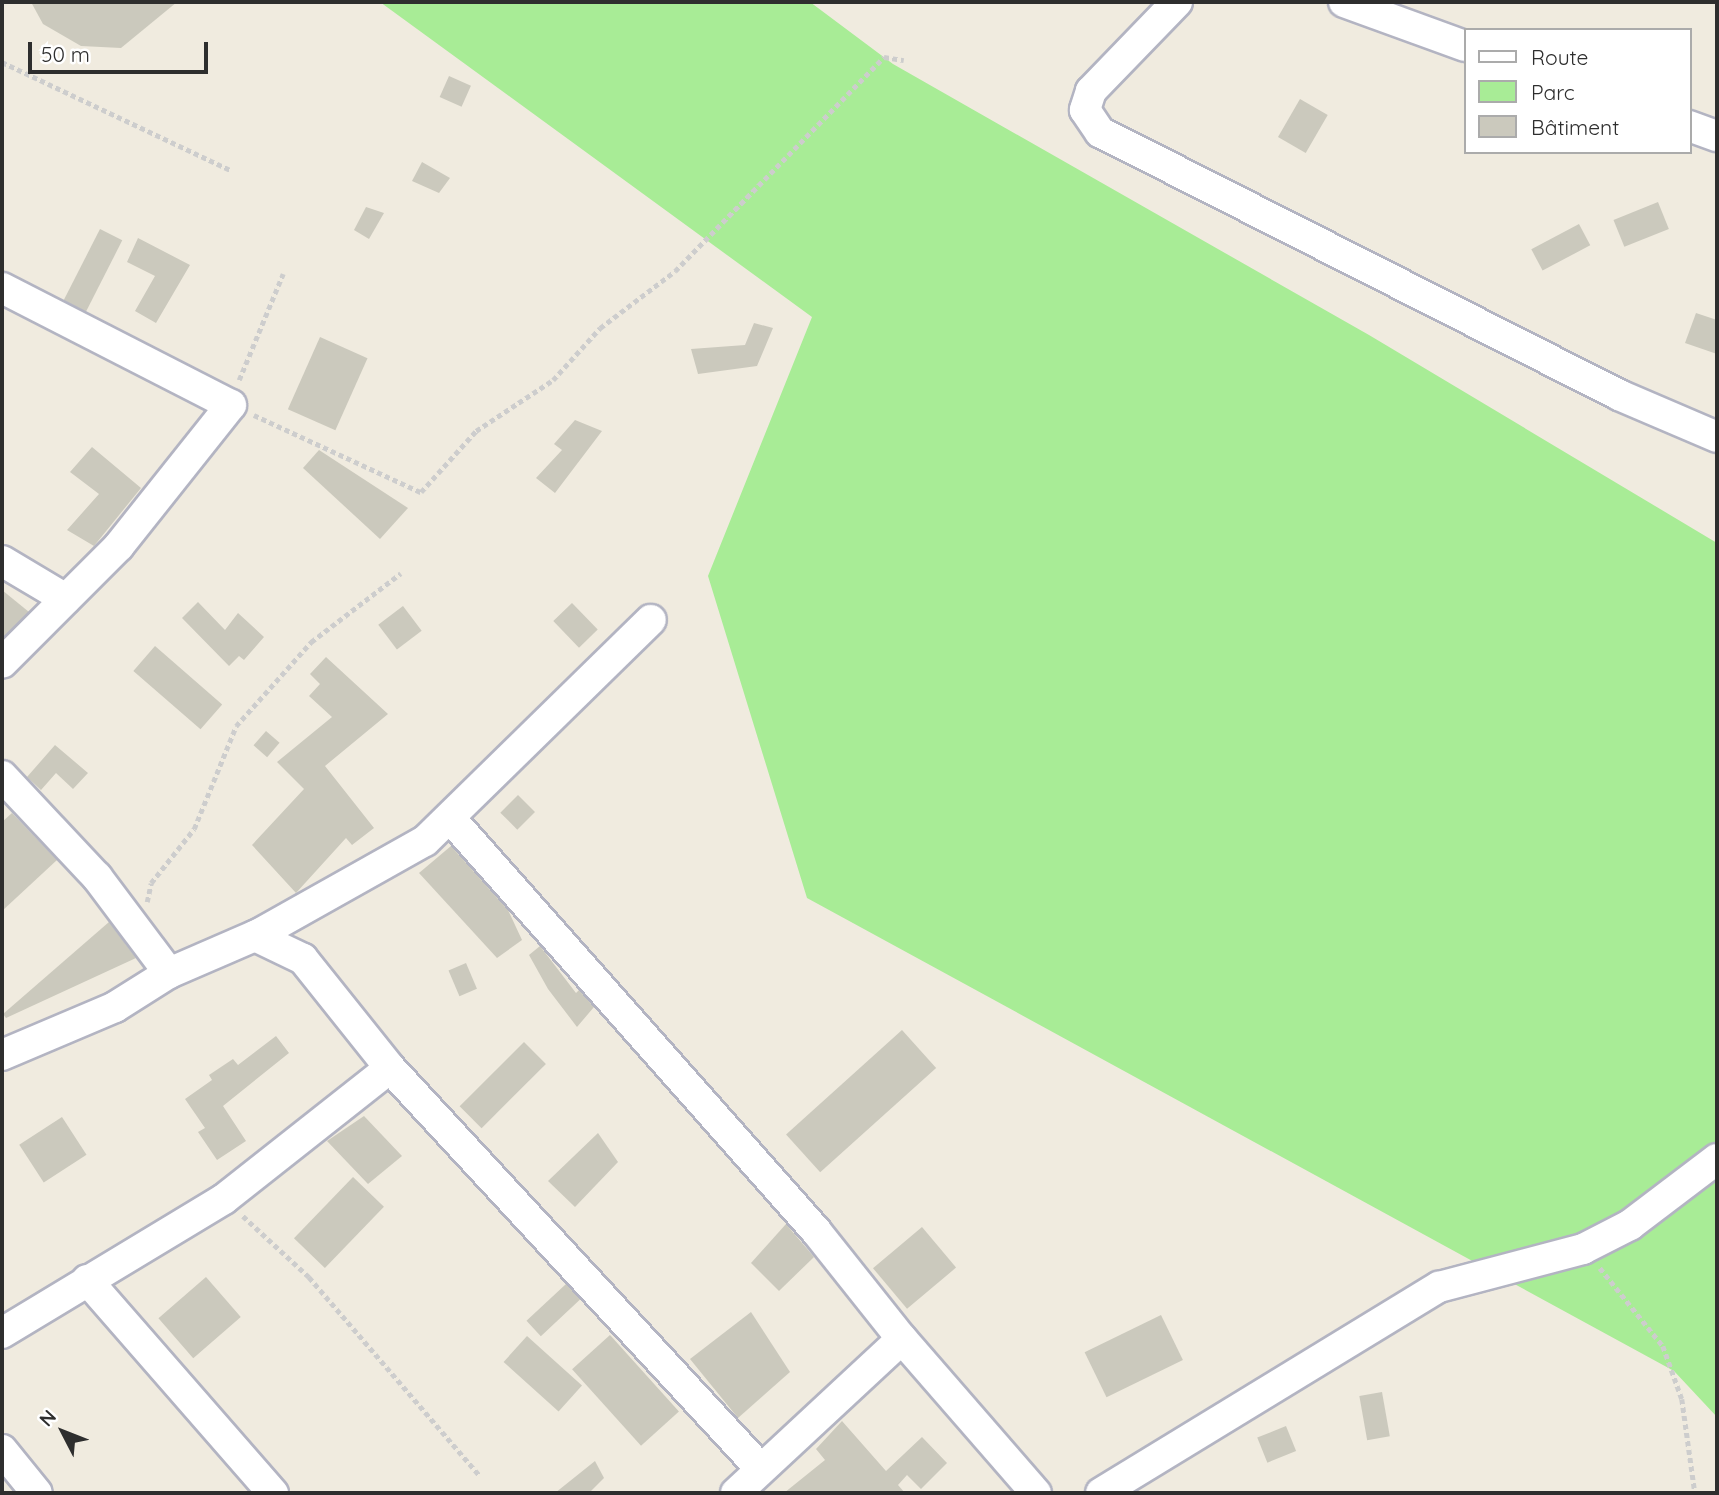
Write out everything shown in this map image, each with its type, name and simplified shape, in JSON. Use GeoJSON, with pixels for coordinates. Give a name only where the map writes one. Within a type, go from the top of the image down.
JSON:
{"type":"FeatureCollection","features":[{"type":"Feature","properties":{"kind":"street"},"geometry":{"type":"LineString","coordinates":[[1177,2],[1091,91],[1086,110],[1100,132],[1619,395],[1717,437]]}},
{"type":"Feature","properties":{"kind":"street"},"geometry":{"type":"LineString","coordinates":[[1344,2],[1464,46]]}},
{"type":"Feature","properties":{"kind":"street"},"geometry":{"type":"LineString","coordinates":[[1691,127],[1717,136]]}},
{"type":"Feature","properties":{"kind":"street"},"geometry":{"type":"LineString","coordinates":[[2,288],[231,405],[119,546],[2,663]]}},
{"type":"Feature","properties":{"kind":"street"},"geometry":{"type":"LineString","coordinates":[[2,561],[66,599]]}},
{"type":"Feature","properties":{"kind":"street"},"geometry":{"type":"LineString","coordinates":[[2,1055],[115,1007],[169,973],[255,936],[425,841],[450,818],[486,777],[651,620]]}},
{"type":"Feature","properties":{"kind":"street"},"geometry":{"type":"LineString","coordinates":[[2,776],[96,877],[169,973]]}},
{"type":"Feature","properties":{"kind":"street"},"geometry":{"type":"LineString","coordinates":[[450,818],[816,1231],[902,1339],[1036,1493]]}},
{"type":"Feature","properties":{"kind":"street"},"geometry":{"type":"LineString","coordinates":[[303,959],[304,909]]}},
{"type":"Feature","properties":{"kind":"street"},"geometry":{"type":"LineString","coordinates":[[255,936],[303,959],[390,1068],[761,1469]]}},
{"type":"Feature","properties":{"kind":"street"},"geometry":{"type":"LineString","coordinates":[[2,1333],[224,1199],[390,1068]]}},
{"type":"Feature","properties":{"kind":"street"},"geometry":{"type":"LineString","coordinates":[[1111,1491],[1439,1287],[1583,1249],[1630,1225],[1717,1160]]}},
{"type":"Feature","properties":{"kind":"street"},"geometry":{"type":"LineString","coordinates":[[87,1280],[273,1493]]}},
{"type":"Feature","properties":{"kind":"street"},"geometry":{"type":"LineString","coordinates":[[736,1493],[902,1339]]}},
{"type":"Feature","properties":{"kind":"street"},"geometry":{"type":"LineString","coordinates":[[2,1450],[37,1493]]}},
{"type":"Feature","properties":{"kind":"path"},"geometry":{"type":"LineString","coordinates":[[283,274],[244,360],[231,405],[421,492],[476,431],[553,380],[600,328],[675,271],[884,57],[904,60]]}},
{"type":"Feature","properties":{"kind":"path"},"geometry":{"type":"LineString","coordinates":[[2,62],[230,170]]}},
{"type":"Feature","properties":{"kind":"path"},"geometry":{"type":"LineString","coordinates":[[139,933],[151,883],[194,829],[236,726],[311,642],[401,573]]}},
{"type":"Feature","properties":{"kind":"path"},"geometry":{"type":"LineString","coordinates":[[224,1199],[309,1277],[480,1476]]}},
{"type":"Feature","properties":{"kind":"path"},"geometry":{"type":"LineString","coordinates":[[1583,1249],[1663,1346],[1682,1399],[1695,1493]]}},
{"type":"Feature","properties":{"kind":"green space"},"geometry":{"type":"Polygon","coordinates":[[[380,2],[810,2],[893,64],[1369,335],[1717,543],[1717,1417],[1674,1371],[807,898],[708,576],[812,317],[380,2]]]}},
{"type":"Feature","properties":{"kind":"building"},"geometry":{"type":"Polygon","coordinates":[[[31,2],[177,2],[121,48],[81,46],[43,24],[31,2]]]}},
{"type":"Feature","properties":{"kind":"building"},"geometry":{"type":"Polygon","coordinates":[[[449,76],[471,86],[462,107],[440,97],[449,76]]]}},
{"type":"Feature","properties":{"kind":"building"},"geometry":{"type":"Polygon","coordinates":[[[1300,99],[1328,115],[1306,153],[1278,137],[1300,99]]]}},
{"type":"Feature","properties":{"kind":"building"},"geometry":{"type":"Polygon","coordinates":[[[422,162],[450,178],[439,193],[412,181],[422,162]]]}},
{"type":"Feature","properties":{"kind":"building"},"geometry":{"type":"Polygon","coordinates":[[[1658,202],[1669,229],[1624,247],[1613,220],[1658,202]]]}},
{"type":"Feature","properties":{"kind":"building"},"geometry":{"type":"Polygon","coordinates":[[[366,207],[384,213],[369,239],[354,230],[366,207]]]}},
{"type":"Feature","properties":{"kind":"building"},"geometry":{"type":"Polygon","coordinates":[[[1579,224],[1590,245],[1543,271],[1531,249],[1579,224]]]}},
{"type":"Feature","properties":{"kind":"building"},"geometry":{"type":"Polygon","coordinates":[[[100,229],[122,240],[86,312],[64,300],[100,229]]]}},
{"type":"Feature","properties":{"kind":"building"},"geometry":{"type":"Polygon","coordinates":[[[138,238],[190,265],[156,323],[135,311],[155,276],[127,262],[138,238]]]}},
{"type":"Feature","properties":{"kind":"building"},"geometry":{"type":"Polygon","coordinates":[[[1696,313],[1717,320],[1717,354],[1685,343],[1696,313]]]}},
{"type":"Feature","properties":{"kind":"building"},"geometry":{"type":"Polygon","coordinates":[[[754,323],[773,328],[757,366],[698,374],[691,349],[745,345],[754,323]]]}},
{"type":"Feature","properties":{"kind":"building"},"geometry":{"type":"Polygon","coordinates":[[[320,337],[368,358],[335,430],[288,409],[320,337]]]}},
{"type":"Feature","properties":{"kind":"building"},"geometry":{"type":"Polygon","coordinates":[[[575,420],[602,431],[555,493],[536,478],[562,450],[554,444],[575,420]]]}},
{"type":"Feature","properties":{"kind":"building"},"geometry":{"type":"Polygon","coordinates":[[[92,447],[141,488],[94,546],[67,530],[99,494],[70,472],[92,447]]]}},
{"type":"Feature","properties":{"kind":"building"},"geometry":{"type":"Polygon","coordinates":[[[319,450],[408,508],[380,539],[303,468],[319,450]]]}},
{"type":"Feature","properties":{"kind":"building"},"geometry":{"type":"Polygon","coordinates":[[[2,590],[29,612],[2,639],[2,590]]]}},
{"type":"Feature","properties":{"kind":"building"},"geometry":{"type":"Polygon","coordinates":[[[198,602],[225,630],[238,613],[264,637],[244,660],[239,656],[229,666],[182,618],[198,602]]]}},
{"type":"Feature","properties":{"kind":"building"},"geometry":{"type":"Polygon","coordinates":[[[572,603],[598,630],[579,648],[553,621],[572,603]]]}},
{"type":"Feature","properties":{"kind":"building"},"geometry":{"type":"Polygon","coordinates":[[[403,606],[422,631],[397,649],[378,625],[403,606]]]}},
{"type":"Feature","properties":{"kind":"building"},"geometry":{"type":"Polygon","coordinates":[[[155,646],[222,704],[201,729],[133,671],[155,646]]]}},
{"type":"Feature","properties":{"kind":"building"},"geometry":{"type":"Polygon","coordinates":[[[326,657],[388,714],[325,766],[374,828],[352,845],[346,838],[296,893],[252,845],[304,789],[277,762],[332,717],[309,696],[320,684],[310,674],[326,657]]]}},
{"type":"Feature","properties":{"kind":"building"},"geometry":{"type":"Polygon","coordinates":[[[266,731],[280,743],[267,757],[254,745],[266,731]]]}},
{"type":"Feature","properties":{"kind":"building"},"geometry":{"type":"Polygon","coordinates":[[[55,745],[88,773],[73,789],[56,773],[41,790],[27,777],[55,745]]]}},
{"type":"Feature","properties":{"kind":"building"},"geometry":{"type":"Polygon","coordinates":[[[518,795],[535,812],[517,830],[500,813],[518,795]]]}},
{"type":"Feature","properties":{"kind":"building"},"geometry":{"type":"Polygon","coordinates":[[[12,813],[57,860],[2,911],[2,822],[12,813]]]}},
{"type":"Feature","properties":{"kind":"building"},"geometry":{"type":"Polygon","coordinates":[[[451,846],[508,910],[522,940],[497,958],[419,873],[451,846]]]}},
{"type":"Feature","properties":{"kind":"building"},"geometry":{"type":"Polygon","coordinates":[[[109,922],[136,958],[6,1018],[3,1014],[109,922]]]}},
{"type":"Feature","properties":{"kind":"building"},"geometry":{"type":"Polygon","coordinates":[[[540,946],[576,993],[579,990],[594,1007],[577,1027],[548,989],[529,955],[540,946]]]}},
{"type":"Feature","properties":{"kind":"building"},"geometry":{"type":"Polygon","coordinates":[[[466,963],[477,989],[459,996],[449,970],[466,963]]]}},
{"type":"Feature","properties":{"kind":"building"},"geometry":{"type":"Polygon","coordinates":[[[902,1030],[936,1068],[820,1172],[786,1134],[902,1030]]]}},
{"type":"Feature","properties":{"kind":"building"},"geometry":{"type":"Polygon","coordinates":[[[276,1036],[289,1053],[223,1106],[246,1141],[217,1160],[198,1132],[205,1128],[185,1099],[212,1080],[209,1075],[233,1059],[238,1065],[276,1036]]]}},
{"type":"Feature","properties":{"kind":"building"},"geometry":{"type":"Polygon","coordinates":[[[524,1042],[546,1064],[482,1128],[460,1106],[524,1042]]]}},
{"type":"Feature","properties":{"kind":"building"},"geometry":{"type":"Polygon","coordinates":[[[364,1116],[402,1156],[368,1184],[327,1141],[364,1116]]]}},
{"type":"Feature","properties":{"kind":"building"},"geometry":{"type":"Polygon","coordinates":[[[62,1117],[87,1155],[44,1183],[19,1145],[62,1117]]]}},
{"type":"Feature","properties":{"kind":"building"},"geometry":{"type":"Polygon","coordinates":[[[598,1133],[618,1162],[575,1207],[548,1181],[598,1133]]]}},
{"type":"Feature","properties":{"kind":"building"},"geometry":{"type":"Polygon","coordinates":[[[353,1177],[384,1207],[325,1268],[294,1238],[353,1177]]]}},
{"type":"Feature","properties":{"kind":"building"},"geometry":{"type":"Polygon","coordinates":[[[786,1224],[814,1257],[779,1291],[751,1263],[786,1224]]]}},
{"type":"Feature","properties":{"kind":"building"},"geometry":{"type":"Polygon","coordinates":[[[922,1227],[956,1268],[907,1309],[873,1268],[922,1227]]]}},
{"type":"Feature","properties":{"kind":"building"},"geometry":{"type":"Polygon","coordinates":[[[206,1277],[241,1317],[193,1358],[158,1318],[206,1277]]]}},
{"type":"Feature","properties":{"kind":"building"},"geometry":{"type":"Polygon","coordinates":[[[566,1284],[580,1299],[541,1336],[527,1321],[566,1284]]]}},
{"type":"Feature","properties":{"kind":"building"},"geometry":{"type":"Polygon","coordinates":[[[751,1312],[790,1372],[738,1418],[690,1359],[751,1312]]]}},
{"type":"Feature","properties":{"kind":"building"},"geometry":{"type":"Polygon","coordinates":[[[1161,1315],[1183,1360],[1107,1397],[1085,1352],[1161,1315]]]}},
{"type":"Feature","properties":{"kind":"building"},"geometry":{"type":"Polygon","coordinates":[[[610,1335],[679,1412],[641,1446],[572,1369],[610,1335]]]}},
{"type":"Feature","properties":{"kind":"building"},"geometry":{"type":"Polygon","coordinates":[[[527,1336],[582,1386],[559,1412],[504,1362],[527,1336]]]}},
{"type":"Feature","properties":{"kind":"building"},"geometry":{"type":"Polygon","coordinates":[[[1382,1392],[1390,1436],[1367,1440],[1359,1396],[1382,1392]]]}},
{"type":"Feature","properties":{"kind":"building"},"geometry":{"type":"Polygon","coordinates":[[[842,1421],[886,1471],[922,1437],[947,1463],[921,1489],[907,1475],[898,1485],[905,1493],[784,1493],[825,1460],[816,1449],[842,1421]]]}},
{"type":"Feature","properties":{"kind":"building"},"geometry":{"type":"Polygon","coordinates":[[[1286,1426],[1296,1451],[1267,1463],[1257,1438],[1286,1426]]]}},
{"type":"Feature","properties":{"kind":"building"},"geometry":{"type":"Polygon","coordinates":[[[595,1461],[604,1478],[589,1493],[555,1493],[595,1461]]]}}]}
